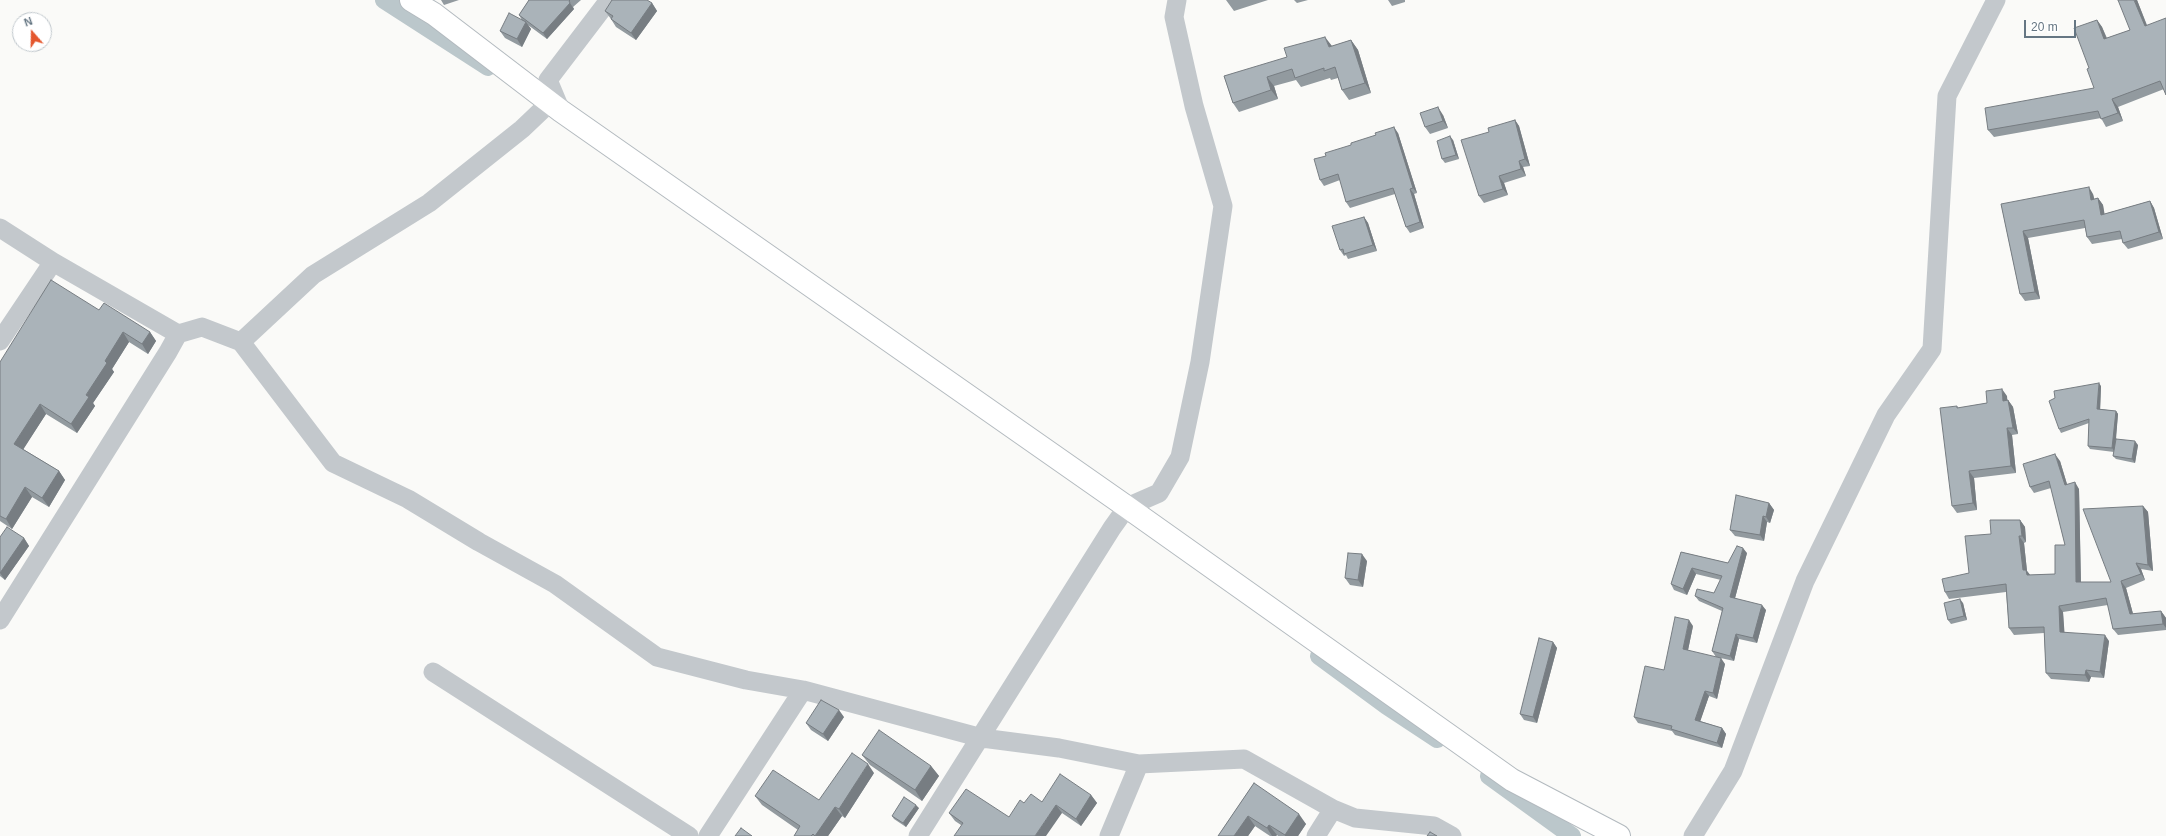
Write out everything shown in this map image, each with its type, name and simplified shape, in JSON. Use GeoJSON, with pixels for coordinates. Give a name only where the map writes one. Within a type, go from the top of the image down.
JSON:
{"type":"FeatureCollection","features":[{"type":"Feature","properties":{"kind":"street"},"geometry":{"type":"LineString","coordinates":[[410,0],[431,7],[551,111],[1128,507],[1512,780],[1619,836]]}},
{"type":"Feature","properties":{"kind":"street"},"geometry":{"type":"LineString","coordinates":[[551,111],[548,80],[610,0]]}},
{"type":"Feature","properties":{"kind":"street"},"geometry":{"type":"LineString","coordinates":[[918,836],[982,738],[1112,528],[1128,507],[1159,492],[1180,457],[1200,362],[1223,206],[1194,106],[1174,17],[1177,0]]}},
{"type":"Feature","properties":{"kind":"street"},"geometry":{"type":"LineString","coordinates":[[1693,836],[1733,771],[1805,581],[1879,428],[1886,415],[1932,349],[1947,96],[1996,0]]}},
{"type":"Feature","properties":{"kind":"street"},"geometry":{"type":"LineString","coordinates":[[241,342],[313,275],[429,203],[522,129],[551,111]]}},
{"type":"Feature","properties":{"kind":"street"},"geometry":{"type":"LineString","coordinates":[[0,228],[52,262],[178,334]]}},
{"type":"Feature","properties":{"kind":"street"},"geometry":{"type":"LineString","coordinates":[[0,341],[52,262]]}},
{"type":"Feature","properties":{"kind":"street"},"geometry":{"type":"LineString","coordinates":[[0,620],[178,334],[202,327],[241,342],[333,463],[408,499],[479,542],[555,584],[657,657],[746,680],[803,690],[982,738],[1059,748],[1139,764],[1244,759],[1333,809],[1354,818],[1434,826],[1452,836]]}},
{"type":"Feature","properties":{"kind":"street"},"geometry":{"type":"LineString","coordinates":[[433,672],[689,836]]}},
{"type":"Feature","properties":{"kind":"street"},"geometry":{"type":"LineString","coordinates":[[708,836],[803,690]]}},
{"type":"Feature","properties":{"kind":"street"},"geometry":{"type":"LineString","coordinates":[[1109,836],[1139,764]]}},
{"type":"Feature","properties":{"kind":"street"},"geometry":{"type":"LineString","coordinates":[[1316,836],[1333,809]]}},
{"type":"Feature","properties":{"kind":"building"},"geometry":{"type":"Polygon","coordinates":[[[529,0],[570,0],[570,3],[543,33],[519,15],[529,0]]]}},
{"type":"Feature","properties":{"kind":"building"},"geometry":{"type":"Polygon","coordinates":[[[612,0],[647,0],[652,3],[631,33],[611,19],[613,16],[605,11],[612,0]]]}},
{"type":"Feature","properties":{"kind":"building"},"geometry":{"type":"Polygon","coordinates":[[[2118,0],[2134,0],[2145,26],[2166,18],[2166,95],[2160,81],[2112,99],[2118,113],[2101,119],[2098,111],[1988,130],[1985,108],[2094,88],[2087,69],[2089,68],[2074,28],[2097,20],[2104,39],[2130,30],[2118,0]]]}},
{"type":"Feature","properties":{"kind":"building"},"geometry":{"type":"Polygon","coordinates":[[[509,13],[526,22],[517,39],[500,31],[509,13]]]}},
{"type":"Feature","properties":{"kind":"building"},"geometry":{"type":"Polygon","coordinates":[[[1325,37],[1329,47],[1351,40],[1365,83],[1342,90],[1335,67],[1324,71],[1324,68],[1295,78],[1292,69],[1267,77],[1271,90],[1233,103],[1224,76],[1287,57],[1284,48],[1325,37]]]}},
{"type":"Feature","properties":{"kind":"building"},"geometry":{"type":"Polygon","coordinates":[[[1438,107],[1443,121],[1425,127],[1420,113],[1438,107]]]}},
{"type":"Feature","properties":{"kind":"building"},"geometry":{"type":"Polygon","coordinates":[[[1515,120],[1525,159],[1519,161],[1521,169],[1499,176],[1503,189],[1479,196],[1461,140],[1489,132],[1488,128],[1515,120]]]}},
{"type":"Feature","properties":{"kind":"building"},"geometry":{"type":"Polygon","coordinates":[[[1394,127],[1413,188],[1410,189],[1420,222],[1406,227],[1393,188],[1346,202],[1338,174],[1320,180],[1314,159],[1326,156],[1325,153],[1351,145],[1351,143],[1376,135],[1375,133],[1394,127]]]}},
{"type":"Feature","properties":{"kind":"building"},"geometry":{"type":"Polygon","coordinates":[[[1450,136],[1456,155],[1442,159],[1437,141],[1450,136]]]}},
{"type":"Feature","properties":{"kind":"building"},"geometry":{"type":"Polygon","coordinates":[[[2089,187],[2091,200],[2098,198],[2101,215],[2150,201],[2159,232],[2123,243],[2120,231],[2087,237],[2084,220],[2023,231],[2035,292],[2020,294],[2001,204],[2089,187]]]}},
{"type":"Feature","properties":{"kind":"building"},"geometry":{"type":"Polygon","coordinates":[[[1364,217],[1373,245],[1344,254],[1343,249],[1340,250],[1332,226],[1364,217]]]}},
{"type":"Feature","properties":{"kind":"building"},"geometry":{"type":"Polygon","coordinates":[[[51,280],[99,310],[104,303],[150,332],[142,344],[123,332],[105,361],[107,363],[86,395],[89,397],[71,424],[40,404],[14,444],[59,471],[42,498],[25,487],[6,519],[0,516],[0,362],[51,280]]]}},
{"type":"Feature","properties":{"kind":"building"},"geometry":{"type":"Polygon","coordinates":[[[2099,383],[2097,409],[2116,411],[2112,448],[2088,446],[2089,419],[2059,429],[2049,401],[2055,398],[2054,391],[2099,383]]]}},
{"type":"Feature","properties":{"kind":"building"},"geometry":{"type":"Polygon","coordinates":[[[2002,389],[2003,401],[2008,400],[2013,428],[2007,428],[2011,466],[1969,471],[1973,503],[1952,506],[1940,408],[1957,406],[1957,408],[1987,403],[1986,391],[2002,389]]]}},
{"type":"Feature","properties":{"kind":"building"},"geometry":{"type":"Polygon","coordinates":[[[2116,439],[2135,441],[2132,459],[2113,456],[2116,439]]]}},
{"type":"Feature","properties":{"kind":"building"},"geometry":{"type":"Polygon","coordinates":[[[2055,454],[2065,485],[2075,482],[2076,582],[2111,582],[2083,509],[2143,506],[2148,565],[2136,563],[2141,574],[2121,581],[2130,614],[2161,611],[2163,624],[2113,629],[2106,598],[2059,606],[2060,632],[2105,635],[2100,672],[2086,670],[2085,675],[2046,673],[2044,627],[2009,628],[2006,584],[1945,592],[1942,579],[1969,573],[1965,536],[1991,534],[1990,520],[2020,520],[2022,536],[2019,536],[2023,570],[2026,570],[2027,575],[2055,574],[2055,545],[2065,545],[2049,481],[2030,487],[2023,464],[2055,454]]]}},
{"type":"Feature","properties":{"kind":"building"},"geometry":{"type":"Polygon","coordinates":[[[1736,495],[1769,503],[1766,517],[1763,516],[1760,535],[1730,530],[1736,495]]]}},
{"type":"Feature","properties":{"kind":"building"},"geometry":{"type":"Polygon","coordinates":[[[7,527],[24,538],[0,573],[0,537],[7,527]]]}},
{"type":"Feature","properties":{"kind":"building"},"geometry":{"type":"Polygon","coordinates":[[[1737,546],[1743,548],[1730,597],[1762,605],[1753,638],[1736,634],[1730,656],[1712,651],[1723,608],[1695,596],[1697,589],[1714,593],[1722,576],[1692,568],[1683,589],[1671,584],[1681,552],[1728,563],[1737,546]]]}},
{"type":"Feature","properties":{"kind":"building"},"geometry":{"type":"Polygon","coordinates":[[[1348,553],[1362,554],[1358,580],[1345,578],[1348,553]]]}},
{"type":"Feature","properties":{"kind":"building"},"geometry":{"type":"Polygon","coordinates":[[[1960,599],[1964,616],[1948,620],[1944,603],[1960,599]]]}},
{"type":"Feature","properties":{"kind":"building"},"geometry":{"type":"Polygon","coordinates":[[[1675,617],[1689,620],[1683,649],[1721,658],[1713,693],[1705,691],[1695,720],[1722,728],[1717,743],[1671,729],[1672,726],[1634,717],[1645,666],[1664,670],[1675,617]]]}},
{"type":"Feature","properties":{"kind":"building"},"geometry":{"type":"Polygon","coordinates":[[[1539,638],[1553,642],[1533,717],[1520,714],[1539,638]]]}},
{"type":"Feature","properties":{"kind":"building"},"geometry":{"type":"Polygon","coordinates":[[[821,700],[839,710],[823,734],[806,723],[821,700]]]}},
{"type":"Feature","properties":{"kind":"building"},"geometry":{"type":"Polygon","coordinates":[[[879,730],[931,766],[915,790],[862,755],[879,730]]]}},
{"type":"Feature","properties":{"kind":"building"},"geometry":{"type":"Polygon","coordinates":[[[852,753],[868,764],[839,809],[835,807],[815,836],[813,834],[811,836],[794,836],[800,826],[755,796],[773,770],[819,800],[852,753]]]}},
{"type":"Feature","properties":{"kind":"building"},"geometry":{"type":"Polygon","coordinates":[[[1060,774],[1091,795],[1076,819],[1056,805],[1035,836],[954,836],[963,823],[949,813],[966,789],[1009,817],[1020,800],[1024,803],[1031,794],[1042,802],[1060,774]]]}},
{"type":"Feature","properties":{"kind":"building"},"geometry":{"type":"Polygon","coordinates":[[[1254,783],[1299,814],[1285,835],[1269,825],[1267,828],[1248,816],[1234,836],[1218,836],[1254,783]]]}},
{"type":"Feature","properties":{"kind":"building"},"geometry":{"type":"Polygon","coordinates":[[[904,797],[916,805],[903,823],[892,816],[904,797]]]}},
{"type":"Feature","properties":{"kind":"building"},"geometry":{"type":"Polygon","coordinates":[[[741,828],[752,836],[735,836],[741,828]]]}},
{"type":"Feature","properties":{"kind":"building"},"geometry":{"type":"Polygon","coordinates":[[[1430,832],[1437,836],[1427,836],[1430,832]]]}},
{"type":"Feature","properties":{"kind":"waterway"},"geometry":{"type":"LineString","coordinates":[[384,0],[488,67]]}},
{"type":"Feature","properties":{"kind":"waterway"},"geometry":{"type":"LineString","coordinates":[[1319,656],[1387,706],[1437,739]]}},
{"type":"Feature","properties":{"kind":"waterway"},"geometry":{"type":"LineString","coordinates":[[1489,776],[1572,836]]}}]}
